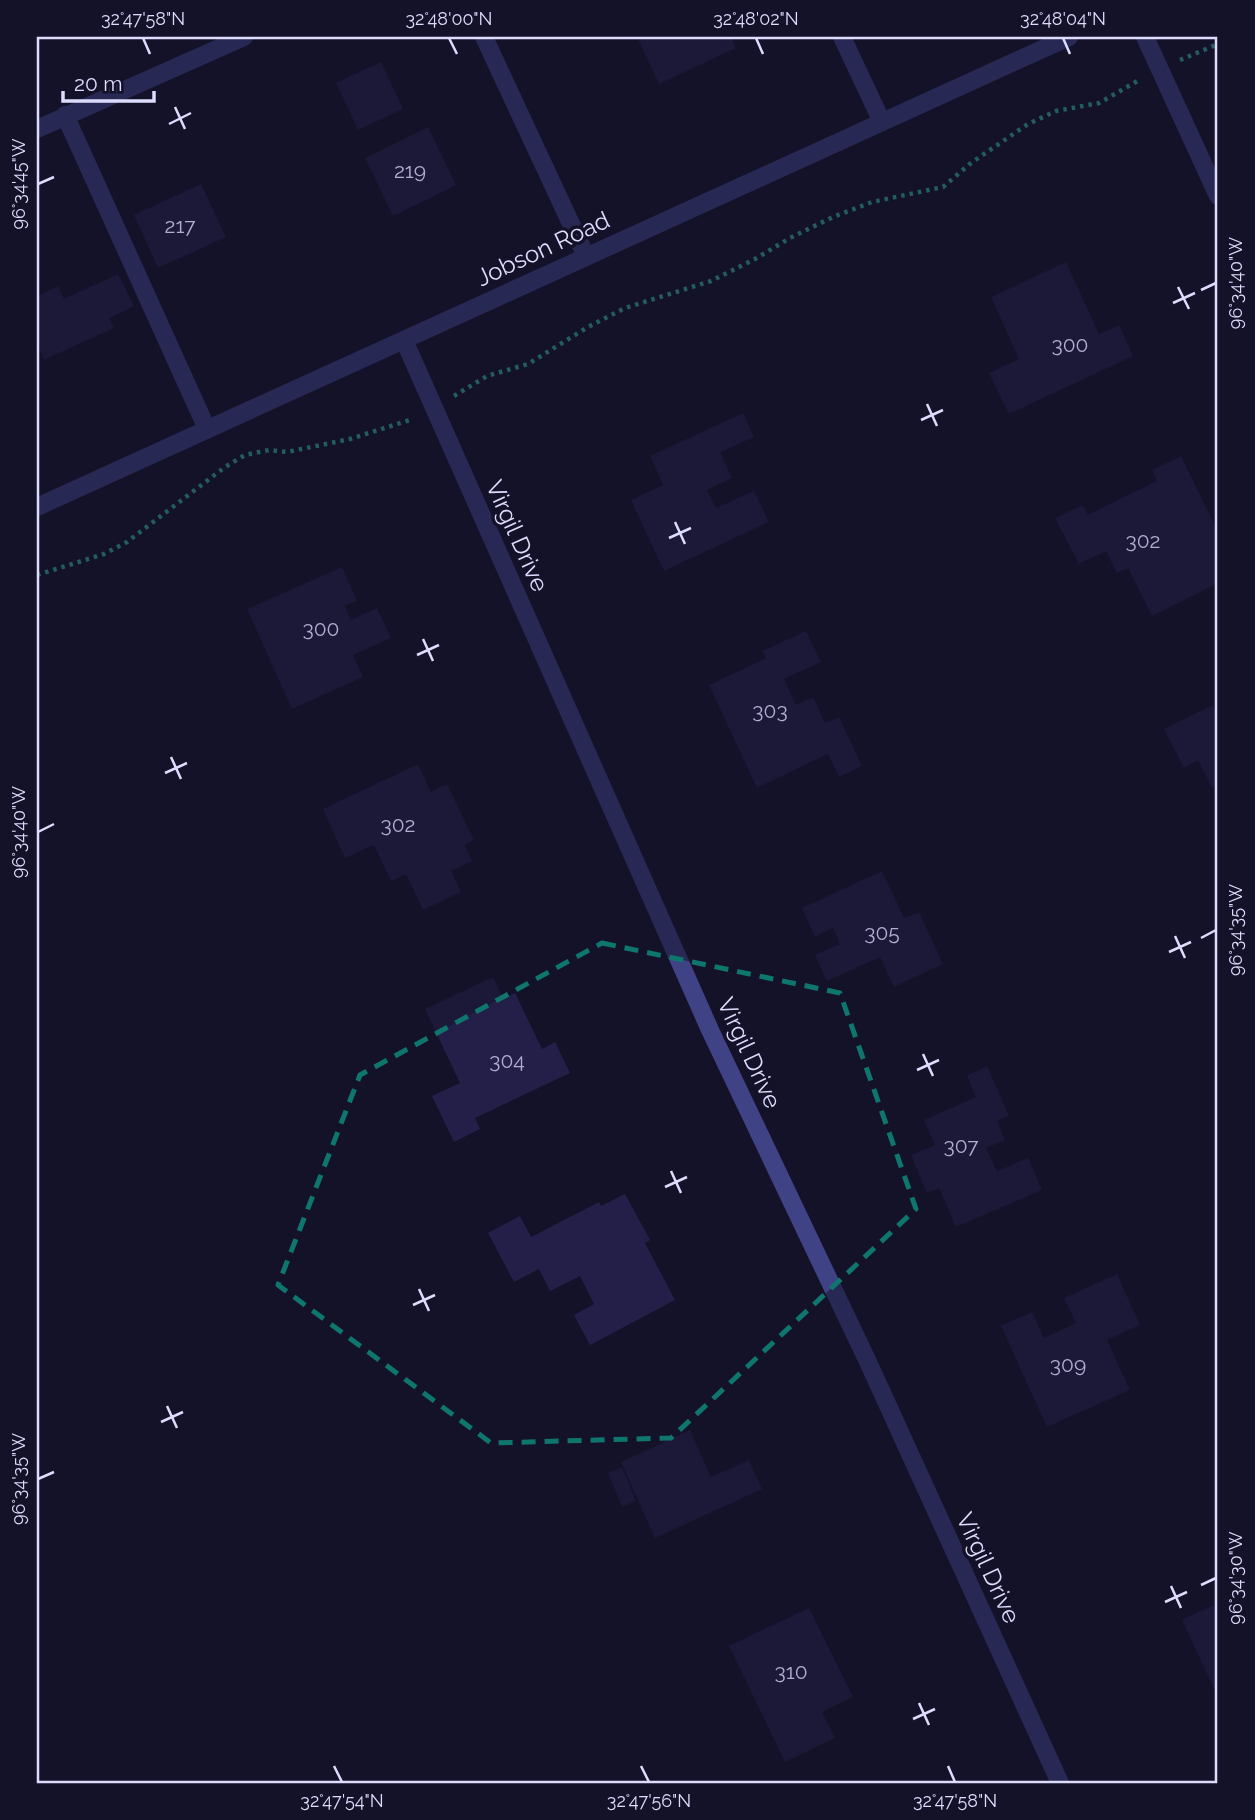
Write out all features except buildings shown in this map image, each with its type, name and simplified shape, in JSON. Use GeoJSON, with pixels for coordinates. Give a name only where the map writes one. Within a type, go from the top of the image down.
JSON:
{"type":"FeatureCollection","features":[{"type":"Feature","properties":{"kind":"street"},"geometry":{"type":"LineString","coordinates":[[37,129],[244,37]]}},
{"type":"Feature","properties":{"kind":"street"},"geometry":{"type":"LineString","coordinates":[[484,37],[586,256]]}},
{"type":"Feature","properties":{"kind":"street"},"geometry":{"type":"LineString","coordinates":[[842,37],[882,122]]}},
{"type":"Feature","properties":{"kind":"street","name":"Jobson Road"},"geometry":{"type":"LineString","coordinates":[[37,506],[1069,37]]}},
{"type":"Feature","properties":{"kind":"street"},"geometry":{"type":"LineString","coordinates":[[1145,37],[1218,196]]}},
{"type":"Feature","properties":{"kind":"street"},"geometry":{"type":"LineString","coordinates":[[65,115],[207,429]]}},
{"type":"Feature","properties":{"kind":"street","name":"Virgil Drive"},"geometry":{"type":"LineString","coordinates":[[404,340],[705,1018],[869,1364],[1060,1783]]}},
{"type":"Feature","properties":{"kind":"path"},"geometry":{"type":"LineString","coordinates":[[37,575],[104,554],[127,542],[225,467],[245,455],[269,450],[287,452],[350,439],[408,421],[487,376],[528,364],[625,308],[711,281],[833,217],[872,202],[943,187],[971,163],[1028,124],[1056,111],[1099,103],[1160,69],[1218,44]]}},
{"type":"Feature","properties":{"kind":"highlighted area"},"geometry":{"type":"Polygon","coordinates":[[[602,943],[840,993],[916,1209],[671,1438],[491,1443],[278,1285],[360,1075],[602,943]]]}}]}
